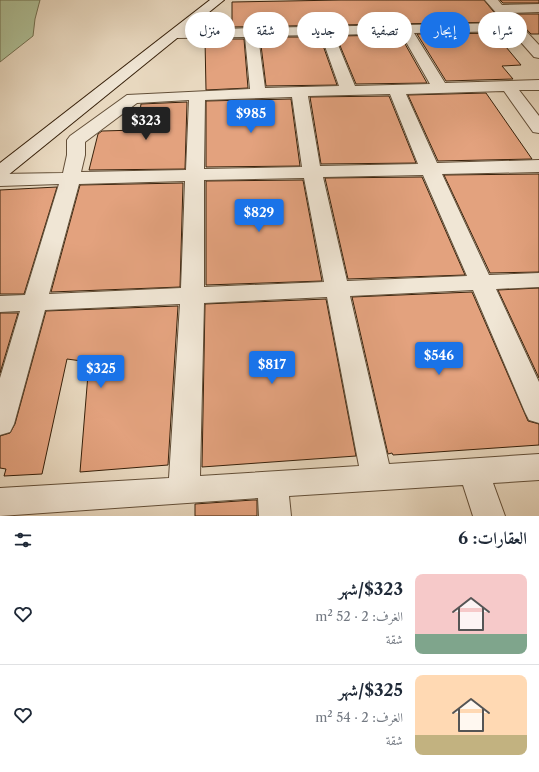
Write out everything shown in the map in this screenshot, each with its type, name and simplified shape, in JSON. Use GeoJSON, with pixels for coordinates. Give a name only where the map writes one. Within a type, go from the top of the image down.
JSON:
{"type":"FeatureCollection","features":[{"type":"Feature","properties":{"kind":"street"},"geometry":{"type":"LineString","coordinates":[[0,172],[92,98],[177,34],[218,0]]}},
{"type":"Feature","properties":{"kind":"street"},"geometry":{"type":"LineString","coordinates":[[495,5],[539,8]]}},
{"type":"Feature","properties":{"kind":"street"},"geometry":{"type":"LineString","coordinates":[[412,29],[478,28]]}},
{"type":"Feature","properties":{"kind":"street"},"geometry":{"type":"LineString","coordinates":[[177,34],[243,32]]}},
{"type":"Feature","properties":{"kind":"street"},"geometry":{"type":"LineString","coordinates":[[532,40],[539,54]]}},
{"type":"Feature","properties":{"kind":"street"},"geometry":{"type":"LineString","coordinates":[[412,41],[440,88]]}},
{"type":"Feature","properties":{"kind":"street"},"geometry":{"type":"LineString","coordinates":[[253,48],[258,93]]}},
{"type":"Feature","properties":{"kind":"street"},"geometry":{"type":"LineString","coordinates":[[333,48],[349,91]]}},
{"type":"Feature","properties":{"kind":"street"},"geometry":{"type":"LineString","coordinates":[[0,424],[71,177],[76,155],[76,140],[133,98],[258,93],[539,86]]}},
{"type":"Feature","properties":{"kind":"street"},"geometry":{"type":"LineString","coordinates":[[509,87],[539,128]]}},
{"type":"Feature","properties":{"kind":"street"},"geometry":{"type":"LineString","coordinates":[[396,89],[430,169],[539,412]]}},
{"type":"Feature","properties":{"kind":"street"},"geometry":{"type":"LineString","coordinates":[[299,92],[312,172],[377,478]]}},
{"type":"Feature","properties":{"kind":"street"},"geometry":{"type":"LineString","coordinates":[[184,490],[192,296],[197,95]]}},
{"type":"Feature","properties":{"kind":"street"},"geometry":{"type":"LineString","coordinates":[[0,180],[539,166]]}},
{"type":"Feature","properties":{"kind":"street"},"geometry":{"type":"LineString","coordinates":[[0,304],[539,280]]}},
{"type":"Feature","properties":{"kind":"street"},"geometry":{"type":"LineString","coordinates":[[0,502],[46,508],[184,490],[272,486],[539,467]]}},
{"type":"Feature","properties":{"kind":"street"},"geometry":{"type":"LineString","coordinates":[[474,471],[489,516]]}},
{"type":"Feature","properties":{"kind":"street"},"geometry":{"type":"LineString","coordinates":[[272,486],[275,516]]}},
{"type":"Feature","properties":{"kind":"green space"},"geometry":{"type":"Polygon","coordinates":[[[0,0],[40,0],[35,19],[33,36],[0,62],[0,0]]]}},
{"type":"Feature","properties":{"kind":"building"},"geometry":{"type":"Polygon","coordinates":[[[484,0],[494,12],[478,12],[478,22],[470,23],[470,12],[420,12],[420,24],[412,24],[412,12],[357,12],[357,25],[349,25],[349,12],[297,12],[297,26],[289,26],[289,12],[243,12],[243,27],[235,27],[235,12],[232,12],[232,2],[484,0]]]}},
{"type":"Feature","properties":{"kind":"building"},"geometry":{"type":"Polygon","coordinates":[[[500,0],[539,0],[539,3],[503,3],[500,0]]]}},
{"type":"Feature","properties":{"kind":"building"},"geometry":{"type":"Polygon","coordinates":[[[527,14],[539,14],[539,34],[531,34],[527,30],[527,14]]]}},
{"type":"Feature","properties":{"kind":"building"},"geometry":{"type":"Polygon","coordinates":[[[470,33],[478,33],[478,48],[507,48],[521,65],[502,66],[513,79],[446,81],[426,48],[470,48],[470,33]]]}},
{"type":"Feature","properties":{"kind":"building"},"geometry":{"type":"Polygon","coordinates":[[[349,36],[357,36],[357,48],[407,48],[427,83],[356,84],[341,48],[349,48],[349,36]]]}},
{"type":"Feature","properties":{"kind":"building"},"geometry":{"type":"Polygon","coordinates":[[[289,37],[297,37],[297,48],[324,48],[337,85],[266,86],[261,48],[289,48],[289,37]]]}},
{"type":"Feature","properties":{"kind":"building"},"geometry":{"type":"Polygon","coordinates":[[[235,39],[243,39],[248,88],[206,90],[205,48],[235,48],[235,39]]]}},
{"type":"Feature","properties":{"kind":"building"},"geometry":{"type":"Polygon","coordinates":[[[486,93],[532,159],[438,161],[408,95],[486,93]]]}},
{"type":"Feature","properties":{"kind":"building"},"geometry":{"type":"Polygon","coordinates":[[[389,96],[416,163],[321,164],[310,97],[389,96]]]}},
{"type":"Feature","properties":{"kind":"building"},"geometry":{"type":"Polygon","coordinates":[[[291,99],[300,166],[206,167],[206,101],[291,99]]]}},
{"type":"Feature","properties":{"kind":"building"},"geometry":{"type":"Polygon","coordinates":[[[187,102],[185,169],[89,170],[98,134],[102,131],[137,130],[141,104],[187,102]]]}},
{"type":"Feature","properties":{"kind":"building"},"geometry":{"type":"Polygon","coordinates":[[[539,174],[539,272],[490,273],[444,175],[539,174]]]}},
{"type":"Feature","properties":{"kind":"building"},"geometry":{"type":"Polygon","coordinates":[[[422,177],[465,275],[348,279],[325,178],[422,177]]]}},
{"type":"Feature","properties":{"kind":"building"},"geometry":{"type":"Polygon","coordinates":[[[303,180],[322,281],[206,285],[206,181],[303,180]]]}},
{"type":"Feature","properties":{"kind":"building"},"geometry":{"type":"Polygon","coordinates":[[[183,183],[180,287],[51,292],[80,185],[183,183]]]}},
{"type":"Feature","properties":{"kind":"building"},"geometry":{"type":"Polygon","coordinates":[[[57,187],[24,294],[0,294],[0,190],[57,187]]]}},
{"type":"Feature","properties":{"kind":"building"},"geometry":{"type":"Polygon","coordinates":[[[539,288],[539,378],[498,290],[539,288]]]}},
{"type":"Feature","properties":{"kind":"building"},"geometry":{"type":"Polygon","coordinates":[[[472,292],[528,421],[539,424],[539,445],[393,455],[392,453],[388,454],[352,297],[472,292]]]}},
{"type":"Feature","properties":{"kind":"building"},"geometry":{"type":"Polygon","coordinates":[[[326,299],[356,456],[202,467],[205,304],[326,299]]]}},
{"type":"Feature","properties":{"kind":"building"},"geometry":{"type":"Polygon","coordinates":[[[178,306],[168,465],[80,472],[89,362],[67,359],[42,474],[4,476],[6,469],[0,468],[0,436],[10,433],[15,424],[46,311],[178,306]]]}},
{"type":"Feature","properties":{"kind":"building"},"geometry":{"type":"Polygon","coordinates":[[[0,313],[18,313],[0,373],[0,313]]]}},
{"type":"Feature","properties":{"kind":"building"},"geometry":{"type":"Polygon","coordinates":[[[257,500],[257,516],[195,516],[195,504],[257,500]]]}}]}
